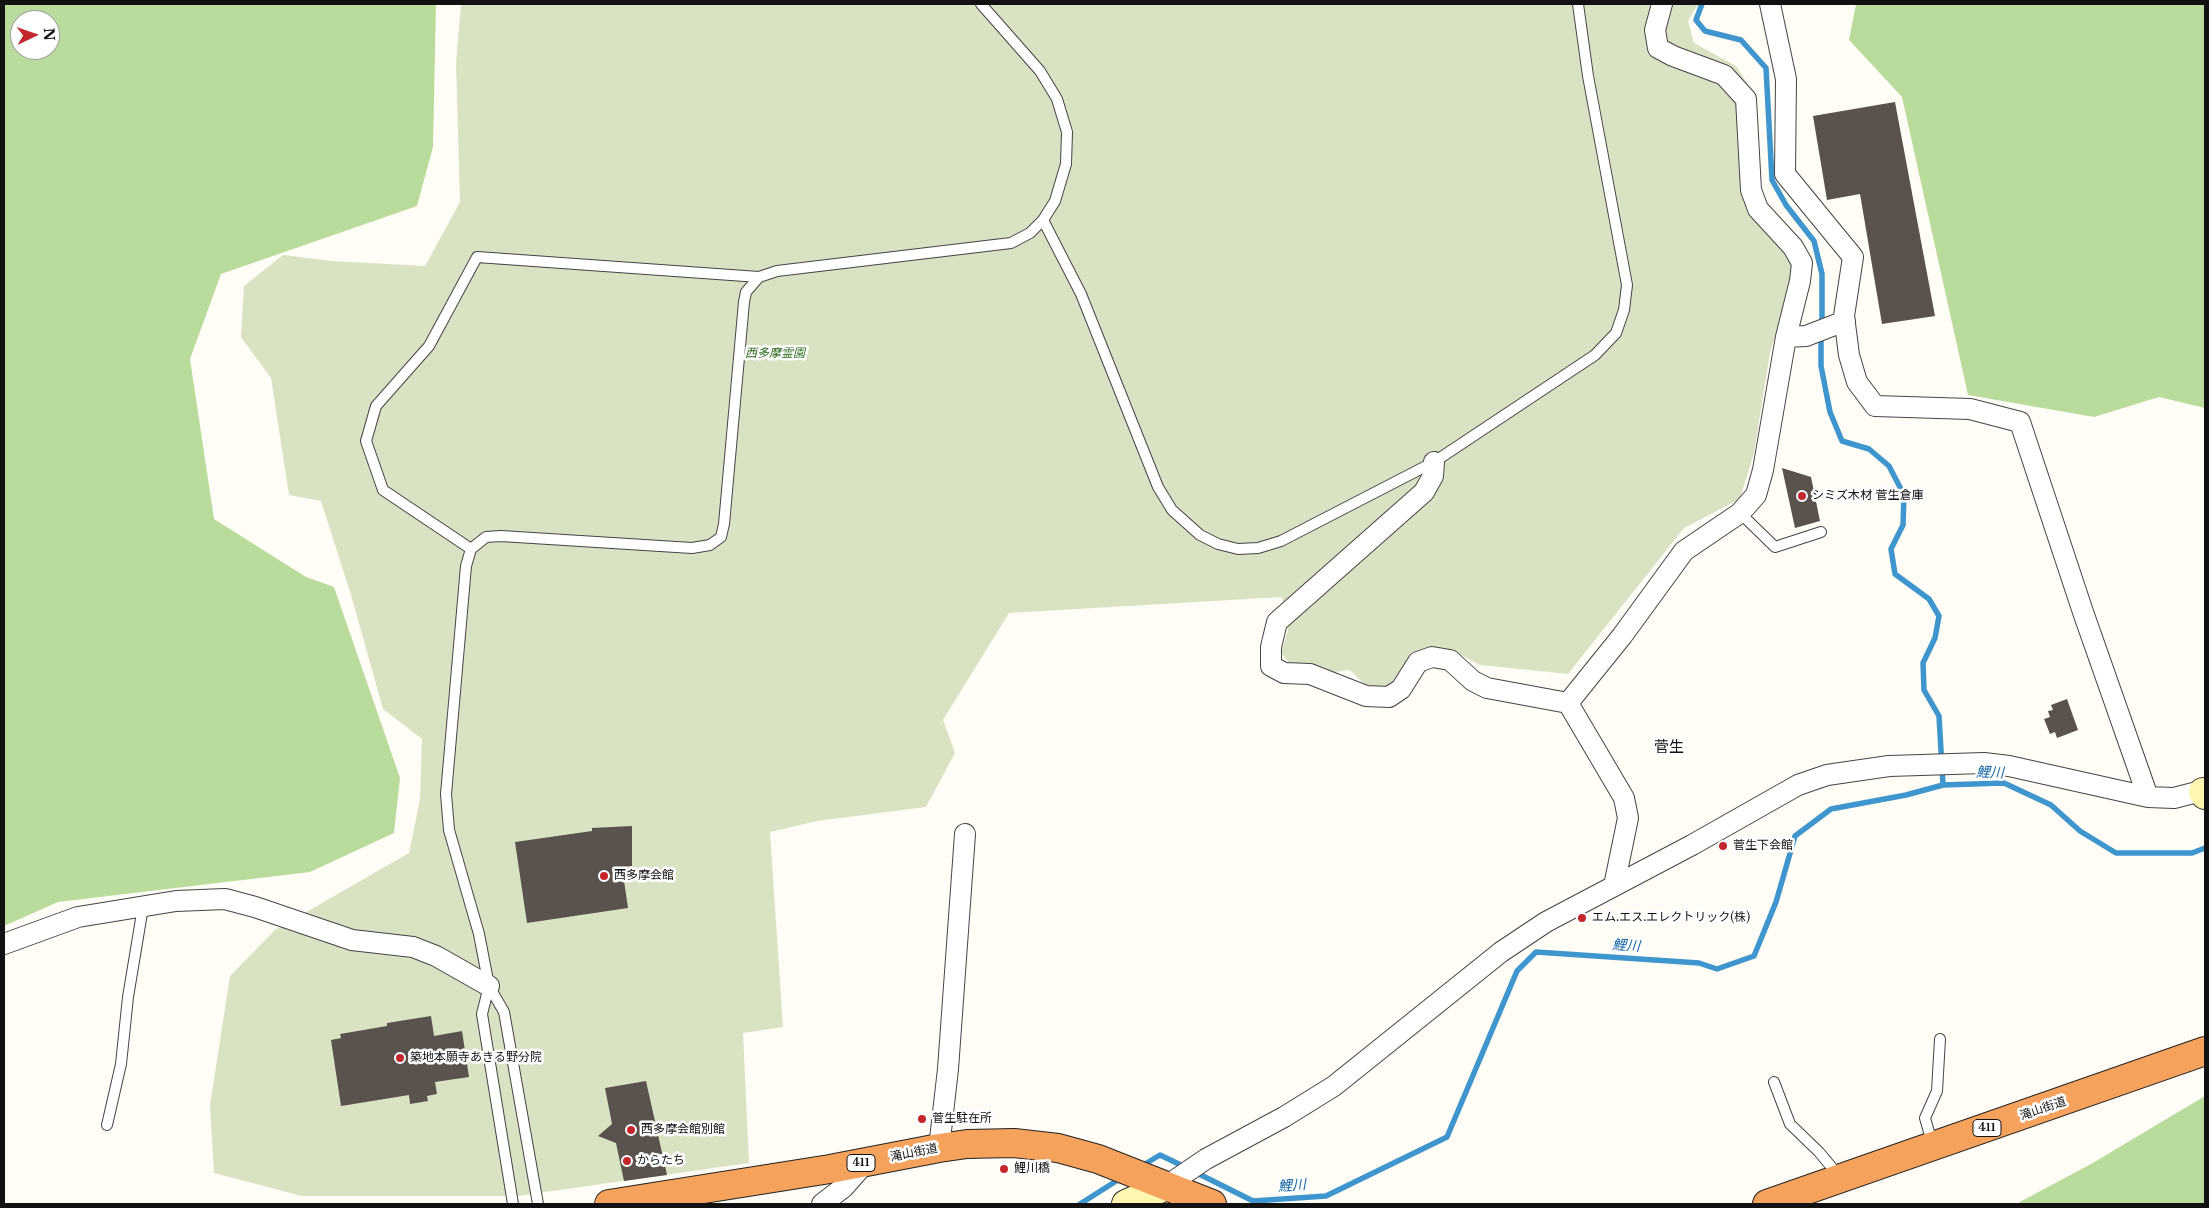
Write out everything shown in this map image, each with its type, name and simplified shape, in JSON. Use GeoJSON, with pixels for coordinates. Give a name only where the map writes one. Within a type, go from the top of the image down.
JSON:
{"type":"FeatureCollection","features":[{"type":"Feature","properties":{"kind":"highway","name":"滝山街道"},"geometry":{"type":"LineString","coordinates":[[1767,1204],[2205,1051]]}},
{"type":"Feature","properties":{"kind":"highway","name":"滝山街道"},"geometry":{"type":"LineString","coordinates":[[609,1204],[866,1162],[939,1148],[967,1144],[1014,1143],[1058,1148],[1166,1181],[1212,1204]]}},
{"type":"Feature","properties":{"kind":"street"},"geometry":{"type":"LineString","coordinates":[[1568,703],[1622,636],[1684,551],[1740,513],[1756,495],[1763,470],[1786,337],[1800,281],[1802,262],[1793,247],[1758,209],[1751,190],[1746,99],[1724,75],[1673,56],[1658,48],[1655,30],[1662,4]]}},
{"type":"Feature","properties":{"kind":"street"},"geometry":{"type":"LineString","coordinates":[[1770,4],[1786,79],[1785,174],[1853,257],[1844,321],[1849,355],[1857,382],[1875,406],[1970,409],[2020,422],[2083,612],[2148,797]]}},
{"type":"Feature","properties":{"kind":"street"},"geometry":{"type":"LineString","coordinates":[[1786,337],[1806,336],[1844,321]]}},
{"type":"Feature","properties":{"kind":"street"},"geometry":{"type":"LineString","coordinates":[[1434,462],[1433,476],[1424,492],[1277,622],[1270,646],[1270,666],[1284,673],[1310,674],[1366,696],[1389,697],[1401,689],[1418,662],[1432,657],[1450,660],[1473,681],[1487,688],[1568,703],[1624,798],[1628,818],[1614,886]]}},
{"type":"Feature","properties":{"kind":"street"},"geometry":{"type":"LineString","coordinates":[[1126,1204],[1284,1117],[1334,1086],[1501,952],[1546,922],[1798,785],[1827,775],[1889,766],[1984,763],[2009,766],[2148,797],[2174,798],[2204,792]]}},
{"type":"Feature","properties":{"kind":"street"},"geometry":{"type":"LineString","coordinates":[[939,1148],[948,1069],[965,834]]}},
{"type":"Feature","properties":{"kind":"street"},"geometry":{"type":"LineString","coordinates":[[4,944],[78,917],[176,901],[225,899],[255,907],[352,940],[413,947],[436,956],[489,986]]}},
{"type":"Feature","properties":{"kind":"street"},"geometry":{"type":"LineString","coordinates":[[822,1204],[844,1186],[866,1162]]}},
{"type":"Feature","properties":{"kind":"lane"},"geometry":{"type":"LineString","coordinates":[[472,549],[383,490],[366,441],[376,406],[429,346],[477,257],[759,277],[777,272],[1011,243],[1030,233],[1043,220],[1055,201],[1066,164],[1067,132],[1057,99],[1040,71],[981,4]]}},
{"type":"Feature","properties":{"kind":"lane"},"geometry":{"type":"LineString","coordinates":[[1043,220],[1081,294],[1158,487],[1172,510],[1200,535],[1218,544],[1238,549],[1258,548],[1281,541],[1434,462],[1595,355],[1616,333],[1624,310],[1627,285],[1588,76],[1578,4]]}},
{"type":"Feature","properties":{"kind":"lane"},"geometry":{"type":"LineString","coordinates":[[538,1204],[504,1012],[489,986],[478,934],[449,830],[446,794],[466,566],[472,549],[486,537],[501,536],[692,548],[710,546],[722,537],[744,302],[746,292],[759,277]]}},
{"type":"Feature","properties":{"kind":"lane"},"geometry":{"type":"LineString","coordinates":[[1740,513],[1774,547],[1821,532]]}},
{"type":"Feature","properties":{"kind":"lane"},"geometry":{"type":"LineString","coordinates":[[107,1124],[121,1064],[128,997],[143,906]]}},
{"type":"Feature","properties":{"kind":"lane"},"geometry":{"type":"LineString","coordinates":[[489,986],[482,1014],[513,1204]]}},
{"type":"Feature","properties":{"kind":"lane"},"geometry":{"type":"LineString","coordinates":[[1934,1147],[1925,1118],[1937,1091],[1940,1039]]}},
{"type":"Feature","properties":{"kind":"lane"},"geometry":{"type":"LineString","coordinates":[[1774,1082],[1790,1124],[1819,1152],[1841,1178]]}},
{"type":"Feature","properties":{"kind":"green space"},"geometry":{"type":"Polygon","coordinates":[[[4,4],[436,4],[433,147],[417,206],[221,274],[190,359],[214,519],[306,577],[334,587],[400,778],[394,833],[310,872],[58,902],[4,926],[4,4]]]}},
{"type":"Feature","properties":{"kind":"green space","name":"西多摩霊園"},"geometry":{"type":"Polygon","coordinates":[[[461,4],[1698,4],[1688,21],[1694,43],[1736,66],[1755,95],[1760,194],[1795,270],[1770,353],[1754,453],[1740,499],[1684,528],[1568,674],[1480,665],[1453,651],[1400,685],[1370,690],[1350,670],[1325,673],[1294,669],[1281,653],[1288,630],[1282,597],[1009,613],[943,720],[955,753],[926,807],[817,821],[770,832],[783,1027],[743,1033],[749,1163],[518,1196],[302,1196],[214,1173],[210,1105],[230,976],[275,930],[409,853],[420,799],[422,739],[383,709],[351,595],[321,501],[289,495],[271,378],[241,337],[244,286],[283,255],[332,261],[425,266],[460,202],[456,63],[461,4]]]}},
{"type":"Feature","properties":{"kind":"green space"},"geometry":{"type":"Polygon","coordinates":[[[1856,4],[2205,4],[2205,408],[2159,397],[2094,417],[1968,395],[1902,97],[1849,40],[1856,4]]]}},
{"type":"Feature","properties":{"kind":"green space"},"geometry":{"type":"Polygon","coordinates":[[[2205,1096],[2205,1204],[2016,1204],[2091,1164],[2205,1096]]]}},
{"type":"Feature","properties":{"kind":"building"},"geometry":{"type":"Polygon","coordinates":[[[1895,102],[1935,316],[1882,324],[1860,194],[1827,200],[1813,116],[1895,102]]]}},
{"type":"Feature","properties":{"kind":"building"},"geometry":{"type":"Polygon","coordinates":[[[1782,468],[1811,477],[1820,521],[1795,528],[1782,468]]]}},
{"type":"Feature","properties":{"kind":"building"},"geometry":{"type":"Polygon","coordinates":[[[2067,699],[2078,730],[2057,738],[2055,732],[2050,734],[2044,719],[2050,717],[2048,711],[2053,710],[2051,705],[2067,699]]]}},
{"type":"Feature","properties":{"kind":"building","name":"西多摩会館"},"geometry":{"type":"Polygon","coordinates":[[[632,826],[632,866],[622,867],[628,908],[527,923],[515,842],[592,831],[592,828],[632,826]]]}},
{"type":"Feature","properties":{"kind":"building","name":"築地本願寺あきる野分院"},"geometry":{"type":"Polygon","coordinates":[[[431,1016],[434,1036],[462,1031],[469,1077],[435,1082],[437,1094],[427,1096],[428,1101],[410,1104],[409,1095],[341,1106],[331,1040],[341,1038],[340,1034],[387,1026],[387,1023],[431,1016]]]}},
{"type":"Feature","properties":{"kind":"building","name":"西多摩会館別館"},"geometry":{"type":"Polygon","coordinates":[[[646,1081],[667,1175],[624,1181],[616,1143],[598,1136],[612,1124],[605,1088],[646,1081]]]}},
{"type":"Feature","properties":{"kind":"waterway"},"geometry":{"type":"LineString","coordinates":[[1702,4],[1696,20],[1705,31],[1741,40],[1766,68],[1772,180],[1786,205],[1814,241],[1822,274],[1822,325]]}},
{"type":"Feature","properties":{"kind":"waterway"},"geometry":{"type":"LineString","coordinates":[[1821,334],[1821,366],[1830,412],[1842,441],[1869,449],[1889,466],[1904,495],[1903,525],[1891,549],[1895,574],[1929,599],[1939,616],[1935,638],[1923,663],[1924,690],[1939,716],[1943,785]]}},
{"type":"Feature","properties":{"kind":"waterway","name":"鯉川"},"geometry":{"type":"LineString","coordinates":[[1195,1172],[1253,1201],[1326,1196],[1447,1137],[1517,971],[1536,952],[1699,963],[1717,969],[1754,956],[1776,902],[1795,836],[1831,809],[1906,795],[1943,785],[2004,783],[2051,805],[2080,831],[2116,853],[2192,853],[2205,848]]}},
{"type":"Feature","properties":{"kind":"waterway","name":"鯉川"},"geometry":{"type":"LineString","coordinates":[[1140,1167],[1160,1155],[1185,1167]]}},
{"type":"Feature","properties":{"kind":"waterway","name":"鯉川"},"geometry":{"type":"LineString","coordinates":[[1080,1204],[1121,1178]]}},
{"type":"Feature","properties":{"kind":"place","name":"シミズ木材 菅生倉庫"},"geometry":{"type":"Point","coordinates":[1802,496]}},
{"type":"Feature","properties":{"kind":"place","name":"菅生下会館"},"geometry":{"type":"Point","coordinates":[1723,846]}},
{"type":"Feature","properties":{"kind":"place","name":"西多摩会館"},"geometry":{"type":"Point","coordinates":[604,876]}},
{"type":"Feature","properties":{"kind":"place","name":"エム.エス.エレクトリック(株)"},"geometry":{"type":"Point","coordinates":[1582,918]}},
{"type":"Feature","properties":{"kind":"place","name":"築地本願寺あきる野分院"},"geometry":{"type":"Point","coordinates":[400,1058]}},
{"type":"Feature","properties":{"kind":"place","name":"菅生駐在所"},"geometry":{"type":"Point","coordinates":[922,1119]}},
{"type":"Feature","properties":{"kind":"place","name":"西多摩会館別館"},"geometry":{"type":"Point","coordinates":[631,1130]}},
{"type":"Feature","properties":{"kind":"place","name":"からたち"},"geometry":{"type":"Point","coordinates":[627,1161]}},
{"type":"Feature","properties":{"kind":"place","name":"鯉川橋"},"geometry":{"type":"Point","coordinates":[1004,1169]}},
{"type":"Feature","properties":{"kind":"district","name":"菅生"},"geometry":{"type":"Point","coordinates":[1669,748]}}]}
